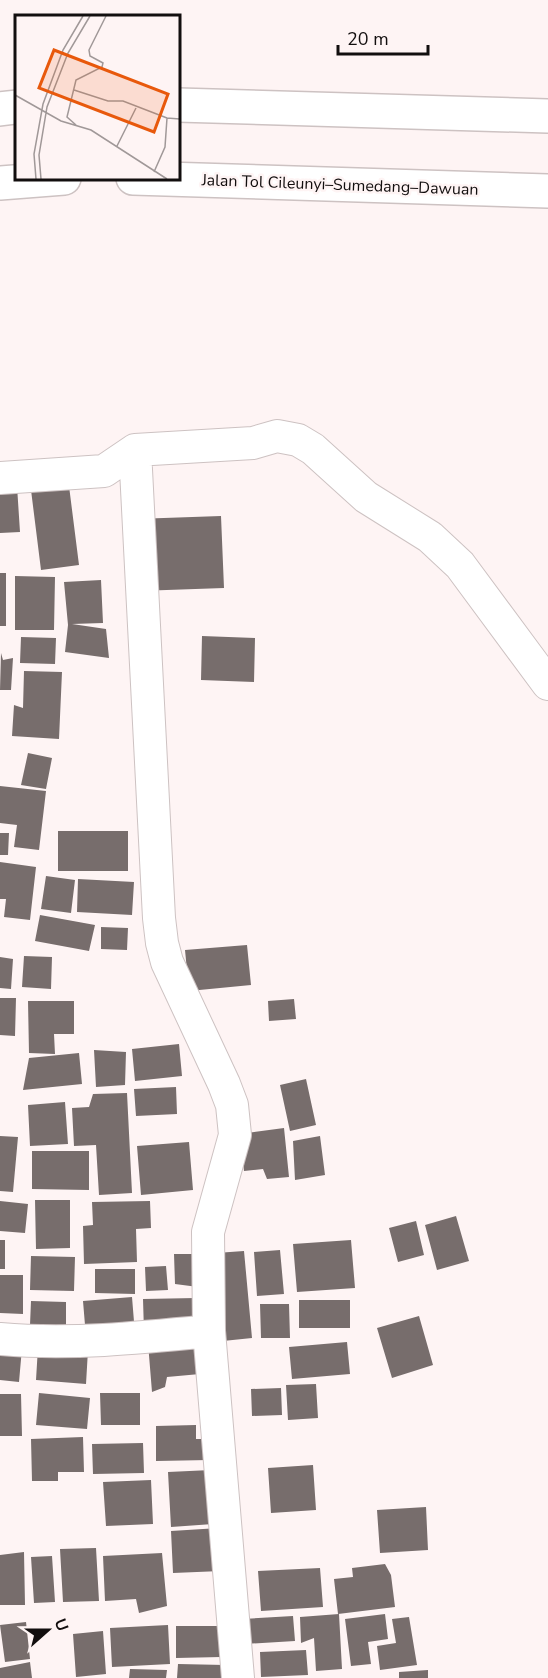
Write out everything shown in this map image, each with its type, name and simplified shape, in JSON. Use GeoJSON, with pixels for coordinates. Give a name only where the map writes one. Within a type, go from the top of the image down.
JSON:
{"type":"FeatureCollection","features":[{"type":"Feature","properties":{"kind":"highway"},"geometry":{"type":"LineString","coordinates":[[180,105],[548,116]]}},
{"type":"Feature","properties":{"kind":"highway"},"geometry":{"type":"LineString","coordinates":[[0,109],[15,107]]}},
{"type":"Feature","properties":{"kind":"highway","name":"Jalan Tol Cileunyi–Sumedang–Dawuan"},"geometry":{"type":"LineString","coordinates":[[180,179],[548,191]]}},
{"type":"Feature","properties":{"kind":"highway"},"geometry":{"type":"LineString","coordinates":[[0,183],[38,180]]}},
{"type":"Feature","properties":{"kind":"street"},"geometry":{"type":"LineString","coordinates":[[0,478],[104,471],[135,450],[253,443],[277,435],[298,440],[313,449],[366,496],[430,537],[453,558],[486,598],[548,684]]}},
{"type":"Feature","properties":{"kind":"street"},"geometry":{"type":"LineString","coordinates":[[135,450],[162,943],[177,987],[232,1105],[235,1135],[208,1232],[209,1332],[238,1678]]}},
{"type":"Feature","properties":{"kind":"street"},"geometry":{"type":"LineString","coordinates":[[0,1339],[36,1342],[105,1341],[209,1332]]}},
{"type":"Feature","properties":{"kind":"building"},"geometry":{"type":"Polygon","coordinates":[[[17,486],[20,532],[0,533],[0,488],[17,486]]]}},
{"type":"Feature","properties":{"kind":"building"},"geometry":{"type":"Polygon","coordinates":[[[69,486],[79,565],[41,570],[31,490],[69,486]]]}},
{"type":"Feature","properties":{"kind":"building"},"geometry":{"type":"Polygon","coordinates":[[[221,516],[224,588],[138,591],[135,519],[221,516]]]}},
{"type":"Feature","properties":{"kind":"building"},"geometry":{"type":"Polygon","coordinates":[[[0,573],[6,573],[6,626],[0,626],[0,573]]]}},
{"type":"Feature","properties":{"kind":"building"},"geometry":{"type":"Polygon","coordinates":[[[15,576],[55,577],[54,630],[15,630],[15,576]]]}},
{"type":"Feature","properties":{"kind":"building"},"geometry":{"type":"Polygon","coordinates":[[[101,580],[103,623],[72,624],[106,629],[109,658],[65,652],[68,625],[64,582],[101,580]]]}},
{"type":"Feature","properties":{"kind":"building"},"geometry":{"type":"Polygon","coordinates":[[[202,636],[255,638],[254,682],[201,680],[202,636]]]}},
{"type":"Feature","properties":{"kind":"building"},"geometry":{"type":"Polygon","coordinates":[[[21,637],[56,638],[55,664],[20,663],[21,637]]]}},
{"type":"Feature","properties":{"kind":"building"},"geometry":{"type":"Polygon","coordinates":[[[1,653],[3,660],[13,658],[11,690],[0,690],[1,653]]]}},
{"type":"Feature","properties":{"kind":"building"},"geometry":{"type":"Polygon","coordinates":[[[24,671],[62,672],[59,739],[12,736],[14,705],[23,708],[24,671]]]}},
{"type":"Feature","properties":{"kind":"building"},"geometry":{"type":"Polygon","coordinates":[[[28,753],[52,758],[46,789],[21,785],[28,753]]]}},
{"type":"Feature","properties":{"kind":"building"},"geometry":{"type":"Polygon","coordinates":[[[0,786],[46,791],[39,850],[14,847],[17,825],[0,823],[0,786]]]}},
{"type":"Feature","properties":{"kind":"building"},"geometry":{"type":"Polygon","coordinates":[[[58,831],[128,831],[128,871],[58,871],[58,831]]]}},
{"type":"Feature","properties":{"kind":"building"},"geometry":{"type":"Polygon","coordinates":[[[0,833],[9,833],[8,855],[0,855],[0,833]]]}},
{"type":"Feature","properties":{"kind":"building"},"geometry":{"type":"Polygon","coordinates":[[[0,862],[36,867],[30,920],[4,917],[6,899],[0,899],[0,862]]]}},
{"type":"Feature","properties":{"kind":"building"},"geometry":{"type":"Polygon","coordinates":[[[46,876],[75,880],[71,913],[41,909],[46,876]]]}},
{"type":"Feature","properties":{"kind":"building"},"geometry":{"type":"Polygon","coordinates":[[[78,879],[134,882],[132,915],[77,912],[78,879]]]}},
{"type":"Feature","properties":{"kind":"building"},"geometry":{"type":"Polygon","coordinates":[[[40,915],[95,925],[89,951],[35,941],[40,915]]]}},
{"type":"Feature","properties":{"kind":"building"},"geometry":{"type":"Polygon","coordinates":[[[101,927],[128,928],[127,950],[101,949],[101,927]]]}},
{"type":"Feature","properties":{"kind":"building"},"geometry":{"type":"Polygon","coordinates":[[[247,945],[251,985],[189,991],[185,950],[247,945]]]}},
{"type":"Feature","properties":{"kind":"building"},"geometry":{"type":"Polygon","coordinates":[[[24,956],[52,957],[51,989],[22,987],[24,956]]]}},
{"type":"Feature","properties":{"kind":"building"},"geometry":{"type":"Polygon","coordinates":[[[0,957],[13,959],[11,989],[0,988],[0,957]]]}},
{"type":"Feature","properties":{"kind":"building"},"geometry":{"type":"Polygon","coordinates":[[[0,998],[16,998],[15,1036],[0,1035],[0,998]]]}},
{"type":"Feature","properties":{"kind":"building"},"geometry":{"type":"Polygon","coordinates":[[[294,999],[296,1019],[269,1021],[268,1001],[294,999]]]}},
{"type":"Feature","properties":{"kind":"building"},"geometry":{"type":"Polygon","coordinates":[[[28,1001],[74,1001],[74,1034],[54,1034],[55,1054],[29,1053],[28,1001]]]}},
{"type":"Feature","properties":{"kind":"building"},"geometry":{"type":"Polygon","coordinates":[[[179,1044],[182,1076],[135,1081],[132,1049],[179,1044]]]}},
{"type":"Feature","properties":{"kind":"building"},"geometry":{"type":"Polygon","coordinates":[[[94,1050],[126,1052],[125,1085],[96,1087],[94,1050]]]}},
{"type":"Feature","properties":{"kind":"building"},"geometry":{"type":"Polygon","coordinates":[[[79,1053],[82,1084],[23,1090],[29,1058],[79,1053]]]}},
{"type":"Feature","properties":{"kind":"building"},"geometry":{"type":"Polygon","coordinates":[[[306,1079],[316,1125],[290,1131],[280,1085],[306,1079]]]}},
{"type":"Feature","properties":{"kind":"building"},"geometry":{"type":"Polygon","coordinates":[[[176,1087],[177,1114],[136,1116],[134,1089],[176,1087]]]}},
{"type":"Feature","properties":{"kind":"building"},"geometry":{"type":"Polygon","coordinates":[[[127,1093],[132,1193],[99,1195],[96,1145],[74,1146],[72,1108],[89,1107],[93,1094],[127,1093]]]}},
{"type":"Feature","properties":{"kind":"building"},"geometry":{"type":"Polygon","coordinates":[[[65,1102],[68,1144],[30,1146],[28,1105],[65,1102]]]}},
{"type":"Feature","properties":{"kind":"building"},"geometry":{"type":"Polygon","coordinates":[[[284,1128],[289,1177],[267,1179],[263,1169],[244,1171],[240,1134],[284,1128]]]}},
{"type":"Feature","properties":{"kind":"building"},"geometry":{"type":"Polygon","coordinates":[[[0,1136],[18,1137],[13,1192],[0,1191],[0,1136]]]}},
{"type":"Feature","properties":{"kind":"building"},"geometry":{"type":"Polygon","coordinates":[[[320,1136],[325,1175],[295,1180],[293,1141],[320,1136]]]}},
{"type":"Feature","properties":{"kind":"building"},"geometry":{"type":"Polygon","coordinates":[[[189,1142],[193,1190],[141,1195],[137,1146],[189,1142]]]}},
{"type":"Feature","properties":{"kind":"building"},"geometry":{"type":"Polygon","coordinates":[[[32,1151],[89,1151],[89,1190],[32,1189],[32,1151]]]}},
{"type":"Feature","properties":{"kind":"building"},"geometry":{"type":"Polygon","coordinates":[[[35,1200],[70,1200],[70,1248],[36,1249],[35,1200]]]}},
{"type":"Feature","properties":{"kind":"building"},"geometry":{"type":"Polygon","coordinates":[[[0,1201],[28,1204],[25,1233],[0,1231],[0,1201]]]}},
{"type":"Feature","properties":{"kind":"building"},"geometry":{"type":"Polygon","coordinates":[[[150,1201],[151,1228],[136,1229],[137,1262],[84,1264],[83,1226],[93,1225],[92,1202],[150,1201]]]}},
{"type":"Feature","properties":{"kind":"building"},"geometry":{"type":"Polygon","coordinates":[[[456,1216],[469,1261],[437,1270],[425,1225],[456,1216]]]}},
{"type":"Feature","properties":{"kind":"building"},"geometry":{"type":"Polygon","coordinates":[[[416,1221],[424,1255],[398,1262],[389,1228],[416,1221]]]}},
{"type":"Feature","properties":{"kind":"building"},"geometry":{"type":"Polygon","coordinates":[[[0,1240],[5,1240],[5,1269],[0,1269],[0,1240]]]}},
{"type":"Feature","properties":{"kind":"building"},"geometry":{"type":"Polygon","coordinates":[[[351,1240],[355,1288],[297,1292],[293,1244],[351,1240]]]}},
{"type":"Feature","properties":{"kind":"building"},"geometry":{"type":"Polygon","coordinates":[[[280,1250],[284,1294],[257,1296],[254,1252],[280,1250]]]}},
{"type":"Feature","properties":{"kind":"building"},"geometry":{"type":"Polygon","coordinates":[[[244,1251],[252,1338],[223,1341],[216,1253],[244,1251]]]}},
{"type":"Feature","properties":{"kind":"building"},"geometry":{"type":"Polygon","coordinates":[[[174,1254],[196,1254],[198,1287],[175,1284],[174,1254]]]}},
{"type":"Feature","properties":{"kind":"building"},"geometry":{"type":"Polygon","coordinates":[[[31,1256],[75,1257],[74,1291],[30,1290],[31,1256]]]}},
{"type":"Feature","properties":{"kind":"building"},"geometry":{"type":"Polygon","coordinates":[[[166,1266],[168,1290],[146,1291],[145,1267],[166,1266]]]}},
{"type":"Feature","properties":{"kind":"building"},"geometry":{"type":"Polygon","coordinates":[[[95,1269],[135,1269],[135,1294],[95,1293],[95,1269]]]}},
{"type":"Feature","properties":{"kind":"building"},"geometry":{"type":"Polygon","coordinates":[[[0,1275],[23,1275],[23,1314],[0,1313],[0,1275]]]}},
{"type":"Feature","properties":{"kind":"building"},"geometry":{"type":"Polygon","coordinates":[[[132,1297],[135,1334],[86,1337],[83,1301],[132,1297]]]}},
{"type":"Feature","properties":{"kind":"building"},"geometry":{"type":"Polygon","coordinates":[[[196,1298],[196,1331],[144,1332],[143,1299],[196,1298]]]}},
{"type":"Feature","properties":{"kind":"building"},"geometry":{"type":"Polygon","coordinates":[[[299,1300],[350,1300],[350,1328],[299,1328],[299,1300]]]}},
{"type":"Feature","properties":{"kind":"building"},"geometry":{"type":"Polygon","coordinates":[[[31,1301],[66,1302],[66,1327],[30,1325],[31,1301]]]}},
{"type":"Feature","properties":{"kind":"building"},"geometry":{"type":"Polygon","coordinates":[[[260,1304],[289,1304],[290,1338],[261,1338],[260,1304]]]}},
{"type":"Feature","properties":{"kind":"building"},"geometry":{"type":"Polygon","coordinates":[[[419,1316],[433,1365],[392,1378],[377,1328],[419,1316]]]}},
{"type":"Feature","properties":{"kind":"building"},"geometry":{"type":"Polygon","coordinates":[[[197,1339],[200,1374],[167,1377],[165,1387],[152,1392],[148,1343],[197,1339]]]}},
{"type":"Feature","properties":{"kind":"building"},"geometry":{"type":"Polygon","coordinates":[[[347,1342],[350,1374],[292,1379],[289,1347],[347,1342]]]}},
{"type":"Feature","properties":{"kind":"building"},"geometry":{"type":"Polygon","coordinates":[[[0,1345],[22,1348],[19,1382],[0,1380],[0,1345]]]}},
{"type":"Feature","properties":{"kind":"building"},"geometry":{"type":"Polygon","coordinates":[[[38,1347],[88,1350],[86,1384],[36,1380],[38,1347]]]}},
{"type":"Feature","properties":{"kind":"building"},"geometry":{"type":"Polygon","coordinates":[[[316,1384],[318,1418],[288,1420],[286,1385],[316,1384]]]}},
{"type":"Feature","properties":{"kind":"building"},"geometry":{"type":"Polygon","coordinates":[[[281,1388],[282,1415],[252,1416],[251,1389],[281,1388]]]}},
{"type":"Feature","properties":{"kind":"building"},"geometry":{"type":"Polygon","coordinates":[[[39,1393],[90,1398],[87,1429],[36,1425],[39,1393]]]}},
{"type":"Feature","properties":{"kind":"building"},"geometry":{"type":"Polygon","coordinates":[[[100,1393],[140,1393],[140,1425],[101,1425],[100,1393]]]}},
{"type":"Feature","properties":{"kind":"building"},"geometry":{"type":"Polygon","coordinates":[[[0,1394],[21,1394],[22,1436],[0,1436],[0,1394]]]}},
{"type":"Feature","properties":{"kind":"building"},"geometry":{"type":"Polygon","coordinates":[[[196,1425],[196,1439],[208,1439],[209,1460],[156,1461],[156,1426],[196,1425]]]}},
{"type":"Feature","properties":{"kind":"building"},"geometry":{"type":"Polygon","coordinates":[[[83,1437],[84,1472],[58,1472],[58,1481],[32,1481],[31,1439],[83,1437]]]}},
{"type":"Feature","properties":{"kind":"building"},"geometry":{"type":"Polygon","coordinates":[[[143,1443],[144,1473],[93,1474],[92,1444],[143,1443]]]}},
{"type":"Feature","properties":{"kind":"building"},"geometry":{"type":"Polygon","coordinates":[[[313,1465],[316,1510],[271,1513],[268,1468],[313,1465]]]}},
{"type":"Feature","properties":{"kind":"building"},"geometry":{"type":"Polygon","coordinates":[[[211,1470],[213,1524],[171,1527],[168,1472],[211,1470]]]}},
{"type":"Feature","properties":{"kind":"building"},"geometry":{"type":"Polygon","coordinates":[[[151,1480],[153,1524],[106,1526],[103,1482],[151,1480]]]}},
{"type":"Feature","properties":{"kind":"building"},"geometry":{"type":"Polygon","coordinates":[[[426,1507],[428,1550],[380,1553],[377,1510],[426,1507]]]}},
{"type":"Feature","properties":{"kind":"building"},"geometry":{"type":"Polygon","coordinates":[[[219,1528],[221,1571],[173,1573],[171,1531],[219,1528]]]}},
{"type":"Feature","properties":{"kind":"building"},"geometry":{"type":"Polygon","coordinates":[[[96,1548],[99,1601],[63,1602],[60,1549],[96,1548]]]}},
{"type":"Feature","properties":{"kind":"building"},"geometry":{"type":"Polygon","coordinates":[[[24,1552],[25,1605],[0,1605],[0,1555],[24,1552]]]}},
{"type":"Feature","properties":{"kind":"building"},"geometry":{"type":"Polygon","coordinates":[[[162,1553],[167,1606],[139,1613],[136,1599],[105,1601],[103,1556],[162,1553]]]}},
{"type":"Feature","properties":{"kind":"building"},"geometry":{"type":"Polygon","coordinates":[[[52,1556],[55,1602],[34,1603],[31,1557],[52,1556]]]}},
{"type":"Feature","properties":{"kind":"building"},"geometry":{"type":"Polygon","coordinates":[[[385,1564],[391,1575],[395,1607],[338,1614],[334,1579],[353,1577],[352,1568],[385,1564]]]}},
{"type":"Feature","properties":{"kind":"building"},"geometry":{"type":"Polygon","coordinates":[[[320,1568],[323,1607],[261,1611],[258,1571],[320,1568]]]}},
{"type":"Feature","properties":{"kind":"building"},"geometry":{"type":"Polygon","coordinates":[[[339,1614],[342,1669],[316,1671],[314,1638],[301,1643],[300,1617],[339,1614]]]}},
{"type":"Feature","properties":{"kind":"building"},"geometry":{"type":"Polygon","coordinates":[[[385,1614],[388,1639],[368,1642],[371,1664],[351,1666],[345,1619],[385,1614]]]}},
{"type":"Feature","properties":{"kind":"building"},"geometry":{"type":"Polygon","coordinates":[[[293,1616],[295,1641],[244,1644],[243,1619],[293,1616]]]}},
{"type":"Feature","properties":{"kind":"building"},"geometry":{"type":"Polygon","coordinates":[[[409,1617],[417,1665],[380,1670],[377,1646],[396,1643],[392,1619],[409,1617]]]}},
{"type":"Feature","properties":{"kind":"building"},"geometry":{"type":"Polygon","coordinates":[[[26,1622],[30,1659],[5,1662],[0,1625],[26,1622]]]}},
{"type":"Feature","properties":{"kind":"building"},"geometry":{"type":"Polygon","coordinates":[[[168,1625],[170,1664],[112,1667],[110,1628],[168,1625]]]}},
{"type":"Feature","properties":{"kind":"building"},"geometry":{"type":"Polygon","coordinates":[[[176,1626],[221,1626],[221,1657],[176,1658],[176,1626]]]}},
{"type":"Feature","properties":{"kind":"building"},"geometry":{"type":"Polygon","coordinates":[[[103,1631],[106,1674],[76,1677],[73,1634],[103,1631]]]}},
{"type":"Feature","properties":{"kind":"building"},"geometry":{"type":"Polygon","coordinates":[[[306,1650],[308,1675],[261,1677],[260,1652],[306,1650]]]}},
{"type":"Feature","properties":{"kind":"building"},"geometry":{"type":"Polygon","coordinates":[[[30,1662],[32,1678],[0,1678],[0,1668],[30,1662]]]}},
{"type":"Feature","properties":{"kind":"building"},"geometry":{"type":"Polygon","coordinates":[[[178,1664],[225,1665],[224,1678],[177,1678],[178,1664]]]}},
{"type":"Feature","properties":{"kind":"building"},"geometry":{"type":"Polygon","coordinates":[[[130,1669],[167,1670],[166,1678],[129,1678],[130,1669]]]}},
{"type":"Feature","properties":{"kind":"building"},"geometry":{"type":"Polygon","coordinates":[[[428,1670],[428,1678],[399,1678],[399,1672],[428,1670]]]}}]}
